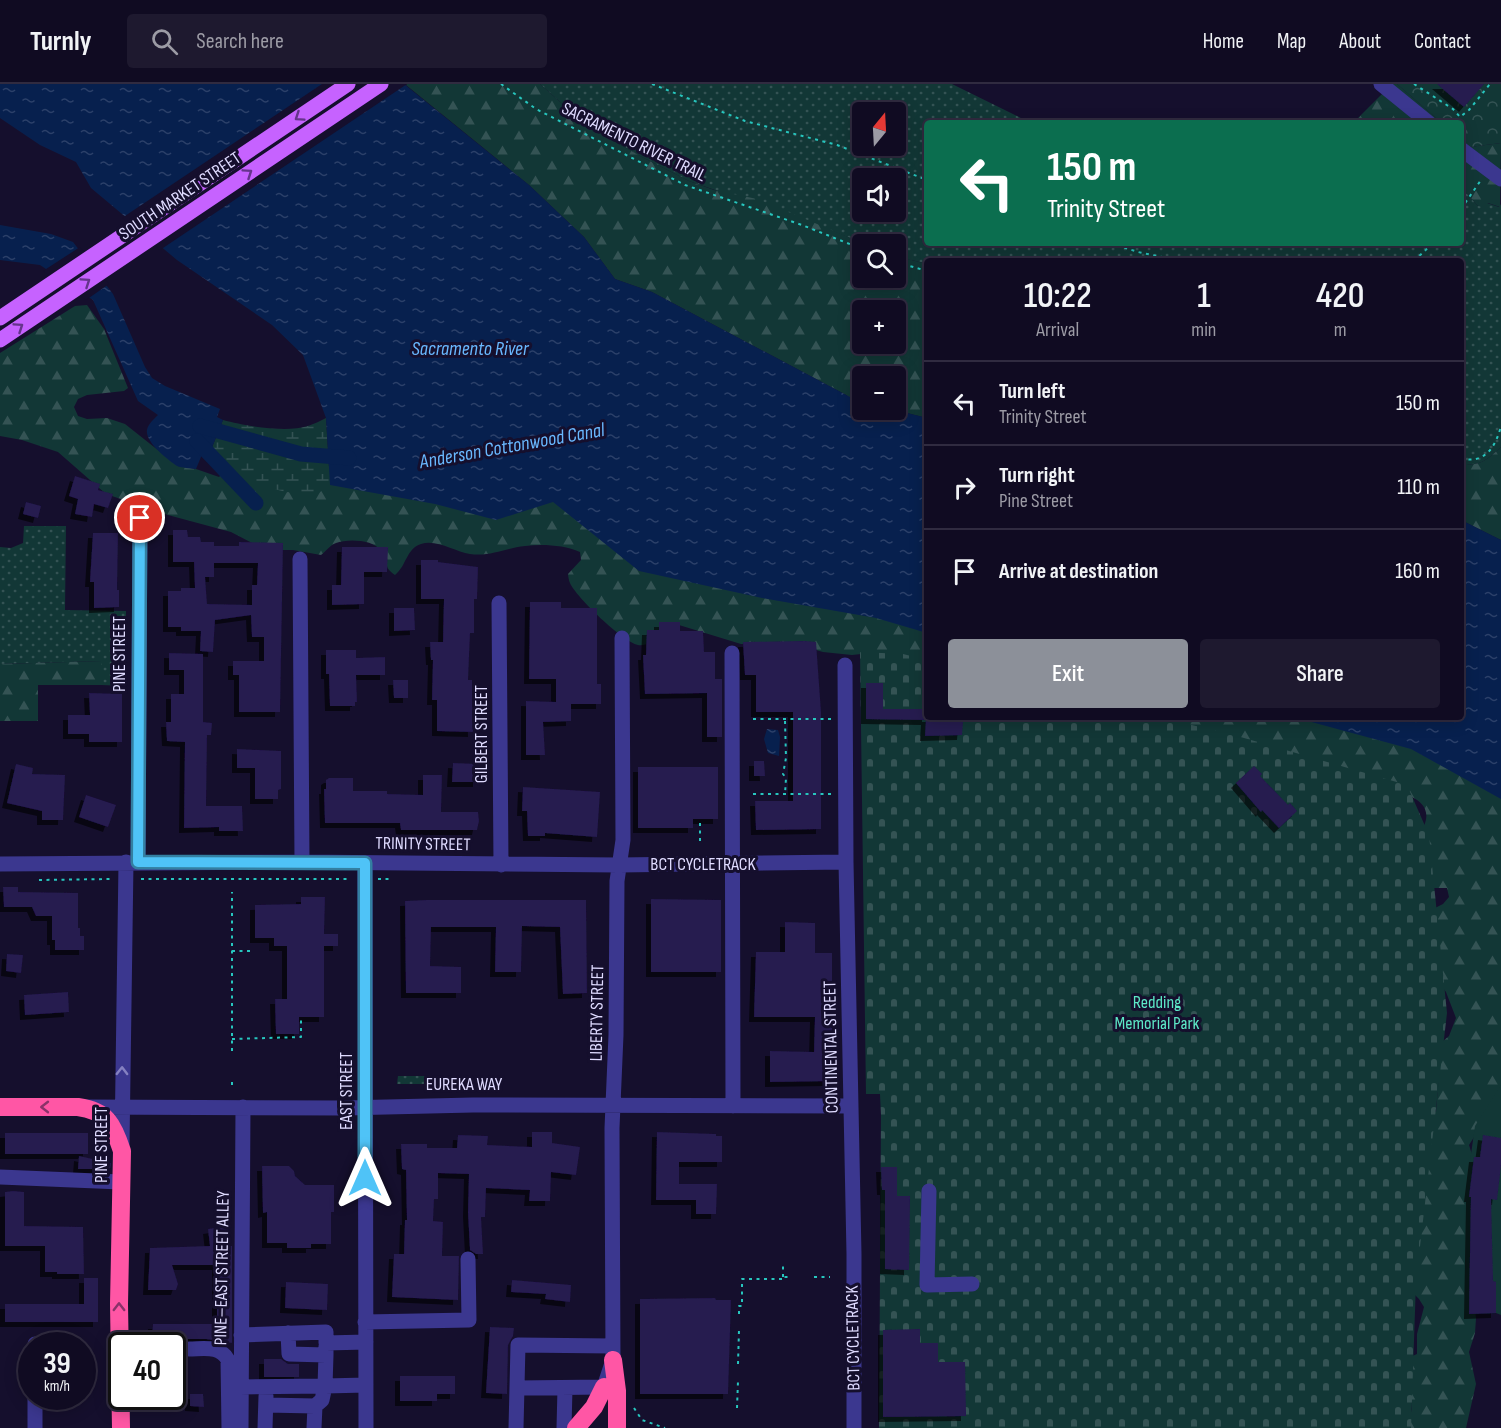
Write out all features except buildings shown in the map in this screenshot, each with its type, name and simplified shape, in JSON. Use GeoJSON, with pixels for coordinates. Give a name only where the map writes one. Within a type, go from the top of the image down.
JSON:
{"type":"FeatureCollection","features":[{"type":"Feature","properties":{"kind":"highway","name":"EUREKA WAY"},"geometry":{"type":"LineString","coordinates":[[0,1107],[90,1109],[105,1116],[116,1131],[122,1151]]}},
{"type":"Feature","properties":{"kind":"highway","name":"PINE STREET"},"geometry":{"type":"LineString","coordinates":[[121,1428],[119,1304],[122,1151]]}},
{"type":"Feature","properties":{"kind":"highway"},"geometry":{"type":"LineString","coordinates":[[613,1353],[617,1391],[617,1428]]}},
{"type":"Feature","properties":{"kind":"highway"},"geometry":{"type":"LineString","coordinates":[[576,1428],[594,1407],[604,1387]]}},
{"type":"Feature","properties":{"kind":"main road","name":"SOUTH MARKET STREET"},"geometry":{"type":"LineString","coordinates":[[0,318],[348,84]]}},
{"type":"Feature","properties":{"kind":"main road","name":"SOUTH MARKET STREET"},"geometry":{"type":"LineString","coordinates":[[0,340],[381,84]]}},
{"type":"Feature","properties":{"kind":"street"},"geometry":{"type":"LineString","coordinates":[[1381,84],[1425,120]]}},
{"type":"Feature","properties":{"kind":"street"},"geometry":{"type":"LineString","coordinates":[[1464,151],[1501,179]]}},
{"type":"Feature","properties":{"kind":"street","name":"PINE STREET"},"geometry":{"type":"LineString","coordinates":[[122,1151],[126,879],[132,862],[140,518]]}},
{"type":"Feature","properties":{"kind":"street"},"geometry":{"type":"LineString","coordinates":[[300,559],[302,862]]}},
{"type":"Feature","properties":{"kind":"street","name":"GILBERT STREET"},"geometry":{"type":"LineString","coordinates":[[499,603],[501,865]]}},
{"type":"Feature","properties":{"kind":"street","name":"LIBERTY STREET"},"geometry":{"type":"LineString","coordinates":[[604,1387],[613,1353],[612,1128],[619,865],[623,840],[621,638]]}},
{"type":"Feature","properties":{"kind":"street"},"geometry":{"type":"LineString","coordinates":[[732,653],[733,1106]]}},
{"type":"Feature","properties":{"kind":"street","name":"CONTINENTAL STREET"},"geometry":{"type":"LineString","coordinates":[[845,665],[846,861],[854,1254],[854,1428]]}},
{"type":"Feature","properties":{"kind":"street","name":"TRINITY STREET"},"geometry":{"type":"LineString","coordinates":[[0,864],[302,862],[619,865],[846,861]]}},
{"type":"Feature","properties":{"kind":"street","name":"EAST STREET"},"geometry":{"type":"LineString","coordinates":[[365,863],[366,1428]]}},
{"type":"Feature","properties":{"kind":"street","name":"EUREKA WAY"},"geometry":{"type":"LineString","coordinates":[[78,1107],[365,1107],[473,1104],[851,1106]]}},
{"type":"Feature","properties":{"kind":"street","name":"PINE–EAST STREET ALLEY"},"geometry":{"type":"LineString","coordinates":[[241,1428],[243,1107]]}},
{"type":"Feature","properties":{"kind":"street"},"geometry":{"type":"LineString","coordinates":[[0,1177],[122,1182]]}},
{"type":"Feature","properties":{"kind":"street"},"geometry":{"type":"LineString","coordinates":[[928,1191],[927,1285],[972,1284]]}},
{"type":"Feature","properties":{"kind":"street"},"geometry":{"type":"LineString","coordinates":[[365,1322],[469,1320],[468,1259]]}},
{"type":"Feature","properties":{"kind":"street"},"geometry":{"type":"LineString","coordinates":[[240,1335],[326,1332],[325,1386],[322,1400],[315,1406],[266,1406]]}},
{"type":"Feature","properties":{"kind":"street"},"geometry":{"type":"LineString","coordinates":[[288,1333],[290,1354],[366,1342]]}},
{"type":"Feature","properties":{"kind":"street"},"geometry":{"type":"LineString","coordinates":[[516,1428],[518,1345],[613,1353]]}},
{"type":"Feature","properties":{"kind":"street"},"geometry":{"type":"LineString","coordinates":[[189,1349],[217,1349],[225,1354],[228,1360],[229,1428]]}},
{"type":"Feature","properties":{"kind":"street"},"geometry":{"type":"LineString","coordinates":[[240,1387],[366,1385]]}},
{"type":"Feature","properties":{"kind":"street"},"geometry":{"type":"LineString","coordinates":[[265,1428],[266,1387]]}},
{"type":"Feature","properties":{"kind":"street"},"geometry":{"type":"LineString","coordinates":[[517,1388],[604,1387]]}},
{"type":"Feature","properties":{"kind":"street"},"geometry":{"type":"LineString","coordinates":[[564,1428],[565,1388]]}},
{"type":"Feature","properties":{"kind":"street"},"geometry":{"type":"LineString","coordinates":[[314,1428],[315,1406]]}},
{"type":"Feature","properties":{"kind":"street"},"geometry":{"type":"LineString","coordinates":[[35,1410],[35,1428]]}},
{"type":"Feature","properties":{"kind":"path","name":"SACRAMENTO RIVER TRAIL"},"geometry":{"type":"LineString","coordinates":[[501,84],[536,109],[685,185],[802,225],[852,245]]}},
{"type":"Feature","properties":{"kind":"path"},"geometry":{"type":"LineString","coordinates":[[652,84],[745,121],[837,145],[924,179]]}},
{"type":"Feature","properties":{"kind":"path"},"geometry":{"type":"LineString","coordinates":[[1414,84],[1453,109],[1461,117],[1490,84]]}},
{"type":"Feature","properties":{"kind":"path"},"geometry":{"type":"LineString","coordinates":[[1464,204],[1487,170]]}},
{"type":"Feature","properties":{"kind":"path"},"geometry":{"type":"LineString","coordinates":[[1119,246],[1167,258]]}},
{"type":"Feature","properties":{"kind":"path"},"geometry":{"type":"LineString","coordinates":[[1417,258],[1429,246]]}},
{"type":"Feature","properties":{"kind":"path"},"geometry":{"type":"LineString","coordinates":[[906,265],[924,270]]}},
{"type":"Feature","properties":{"kind":"path"},"geometry":{"type":"LineString","coordinates":[[1464,459],[1471,460],[1486,455],[1495,444],[1501,426]]}},
{"type":"Feature","properties":{"kind":"path"},"geometry":{"type":"LineString","coordinates":[[753,720],[834,719]]}},
{"type":"Feature","properties":{"kind":"path"},"geometry":{"type":"LineString","coordinates":[[785,720],[786,758],[783,774],[786,778],[785,794]]}},
{"type":"Feature","properties":{"kind":"path"},"geometry":{"type":"LineString","coordinates":[[753,794],[834,794]]}},
{"type":"Feature","properties":{"kind":"path"},"geometry":{"type":"LineString","coordinates":[[700,823],[700,841]]}},
{"type":"Feature","properties":{"kind":"path"},"geometry":{"type":"LineString","coordinates":[[34,880],[401,879]]}},
{"type":"Feature","properties":{"kind":"path"},"geometry":{"type":"LineString","coordinates":[[232,892],[232,1051]]}},
{"type":"Feature","properties":{"kind":"path"},"geometry":{"type":"LineString","coordinates":[[232,951],[250,951]]}},
{"type":"Feature","properties":{"kind":"path"},"geometry":{"type":"LineString","coordinates":[[232,1039],[301,1037],[301,1019]]}},
{"type":"Feature","properties":{"kind":"path"},"geometry":{"type":"LineString","coordinates":[[783,1264],[783,1277]]}},
{"type":"Feature","properties":{"kind":"path"},"geometry":{"type":"LineString","coordinates":[[739,1314],[739,1306],[742,1306],[742,1279],[783,1280],[783,1277],[790,1277]]}},
{"type":"Feature","properties":{"kind":"path"},"geometry":{"type":"LineString","coordinates":[[814,1277],[830,1277]]}},
{"type":"Feature","properties":{"kind":"path"},"geometry":{"type":"LineString","coordinates":[[738,1364],[739,1330]]}},
{"type":"Feature","properties":{"kind":"path"},"geometry":{"type":"LineString","coordinates":[[737,1408],[738,1381]]}},
{"type":"Feature","properties":{"kind":"path"},"geometry":{"type":"LineString","coordinates":[[634,1406],[642,1420],[665,1428]]}},
{"type":"Feature","properties":{"kind":"green space"},"geometry":{"type":"Polygon","coordinates":[[[540,84],[952,84],[1025,120],[924,120],[924,246],[1464,246],[1464,190],[1478,206],[1487,203],[1499,207],[1501,204],[1501,447],[1487,459],[1473,464],[1464,464],[1464,258],[924,258],[924,263],[906,259],[906,234],[852,234],[852,239],[689,181],[587,126],[540,84]]]}},
{"type":"Feature","properties":{"kind":"green space"},"geometry":{"type":"Polygon","coordinates":[[[540,84],[587,126],[689,181],[714,190],[757,199],[852,239],[852,288],[906,288],[906,259],[924,263],[924,417],[906,413],[906,366],[852,366],[852,398],[850,397],[652,292],[615,279],[584,237],[529,185],[406,85],[540,84]]]}},
{"type":"Feature","properties":{"kind":"green space"},"geometry":{"type":"Polygon","coordinates":[[[1392,84],[1397,84],[1439,120],[1356,120],[1392,84]]]}},
{"type":"Feature","properties":{"kind":"green space"},"geometry":{"type":"Polygon","coordinates":[[[1397,84],[1501,84],[1501,143],[1470,147],[1464,142],[1464,120],[1439,120],[1397,84]]]}},
{"type":"Feature","properties":{"kind":"green space"},"geometry":{"type":"Polygon","coordinates":[[[1464,142],[1470,147],[1501,143],[1500,207],[1488,203],[1483,207],[1478,206],[1464,190],[1464,142]]]}},
{"type":"Feature","properties":{"kind":"green space"},"geometry":{"type":"Polygon","coordinates":[[[87,305],[104,329],[128,388],[124,391],[87,395],[78,399],[74,407],[78,416],[87,419],[107,418],[125,424],[178,466],[219,477],[241,455],[546,494],[924,620],[924,666],[870,653],[852,655],[823,652],[788,642],[741,644],[679,625],[648,644],[638,645],[611,628],[574,590],[568,574],[581,560],[580,552],[567,548],[532,545],[477,555],[440,544],[427,543],[416,546],[409,553],[395,575],[388,568],[381,551],[366,542],[336,543],[321,555],[293,550],[273,550],[256,545],[231,532],[168,515],[106,494],[58,452],[22,440],[0,436],[0,353],[75,306],[87,305]]]}},
{"type":"Feature","properties":{"kind":"green space"},"geometry":{"type":"Polygon","coordinates":[[[326,418],[330,485],[317,494],[286,492],[255,484],[219,458],[209,455],[223,420],[289,429],[308,426],[326,418]]]}},
{"type":"Feature","properties":{"kind":"green space"},"geometry":{"type":"Polygon","coordinates":[[[1501,447],[1501,540],[1464,522],[1464,464],[1473,464],[1487,459],[1501,447]]]}},
{"type":"Feature","properties":{"kind":"green space"},"geometry":{"type":"Polygon","coordinates":[[[24,526],[66,526],[65,610],[126,611],[126,686],[102,685],[102,661],[0,664],[0,547],[11,548],[23,543],[24,526]]]}},
{"type":"Feature","properties":{"kind":"green space","name":"Redding Memorial Park"},"geometry":{"type":"Polygon","coordinates":[[[860,652],[903,654],[924,659],[924,720],[1171,720],[1237,736],[1407,785],[1429,835],[1447,1013],[1416,1281],[1411,1428],[879,1428],[881,1115],[880,1094],[866,1094],[860,652]]]}},
{"type":"Feature","properties":{"kind":"green space"},"geometry":{"type":"Polygon","coordinates":[[[102,661],[102,685],[38,685],[38,721],[0,721],[0,664],[102,661]]]}},
{"type":"Feature","properties":{"kind":"green space"},"geometry":{"type":"Polygon","coordinates":[[[1117,720],[1363,720],[1501,789],[1501,1127],[1476,1134],[1469,1145],[1473,1158],[1472,1291],[1476,1318],[1475,1333],[1469,1352],[1476,1384],[1466,1428],[1407,1428],[1412,1409],[1408,1358],[1417,1354],[1417,1334],[1424,1307],[1400,1280],[1429,1118],[1436,1111],[1442,1042],[1449,1036],[1456,1018],[1441,985],[1435,908],[1449,897],[1447,888],[1428,888],[1425,810],[1422,804],[1409,796],[1386,788],[1117,720]]]}},
{"type":"Feature","properties":{"kind":"green space"},"geometry":{"type":"Polygon","coordinates":[[[398,1076],[435,1076],[436,1084],[397,1084],[398,1076]]]}},
{"type":"Feature","properties":{"kind":"green space"},"geometry":{"type":"Polygon","coordinates":[[[1501,1085],[1501,1315],[1496,1313],[1464,1315],[1465,1196],[1475,1126],[1501,1085]]]}},
{"type":"Feature","properties":{"kind":"water","name":"Sacramento River"},"geometry":{"type":"Polygon","coordinates":[[[0,84],[404,84],[529,185],[584,237],[615,279],[652,292],[852,398],[852,420],[906,420],[906,413],[924,417],[924,632],[876,618],[762,598],[639,571],[553,502],[496,520],[435,504],[330,485],[326,418],[303,355],[272,325],[177,260],[91,188],[76,162],[40,145],[0,118],[0,84]]]}},
{"type":"Feature","properties":{"kind":"water"},"geometry":{"type":"Polygon","coordinates":[[[0,225],[51,234],[73,242],[113,294],[152,378],[165,386],[220,409],[217,417],[223,420],[209,455],[203,452],[196,469],[177,466],[168,460],[150,440],[147,430],[158,415],[138,401],[93,300],[40,265],[0,260],[0,225]]]}},
{"type":"Feature","properties":{"kind":"water"},"geometry":{"type":"Polygon","coordinates":[[[1464,522],[1501,540],[1501,799],[1411,749],[1304,720],[1464,720],[1464,522]]]}},
{"type":"Feature","properties":{"kind":"water"},"geometry":{"type":"Polygon","coordinates":[[[767,729],[778,730],[779,756],[768,753],[764,739],[767,729]]]}},
{"type":"Feature","properties":{"kind":"pier"},"geometry":{"type":"Polygon","coordinates":[[[322,84],[407,84],[160,250],[122,218],[322,84]]]}},
{"type":"Feature","properties":{"kind":"pier"},"geometry":{"type":"Polygon","coordinates":[[[80,247],[109,284],[86,300],[43,271],[80,247]]]}},
{"type":"Feature","properties":{"kind":"waterway","name":"Anderson Cottonwood Canal"},"geometry":{"type":"LineString","coordinates":[[200,426],[301,454],[349,458]]}},
{"type":"Feature","properties":{"kind":"waterway","name":"Anderson Cottonwood Canal"},"geometry":{"type":"LineString","coordinates":[[197,441],[256,503]]}},
{"type":"Feature","properties":{"kind":"route"},"geometry":{"type":"LineString","coordinates":[[140,518],[138,862],[365,863],[365,1178]]}}]}
